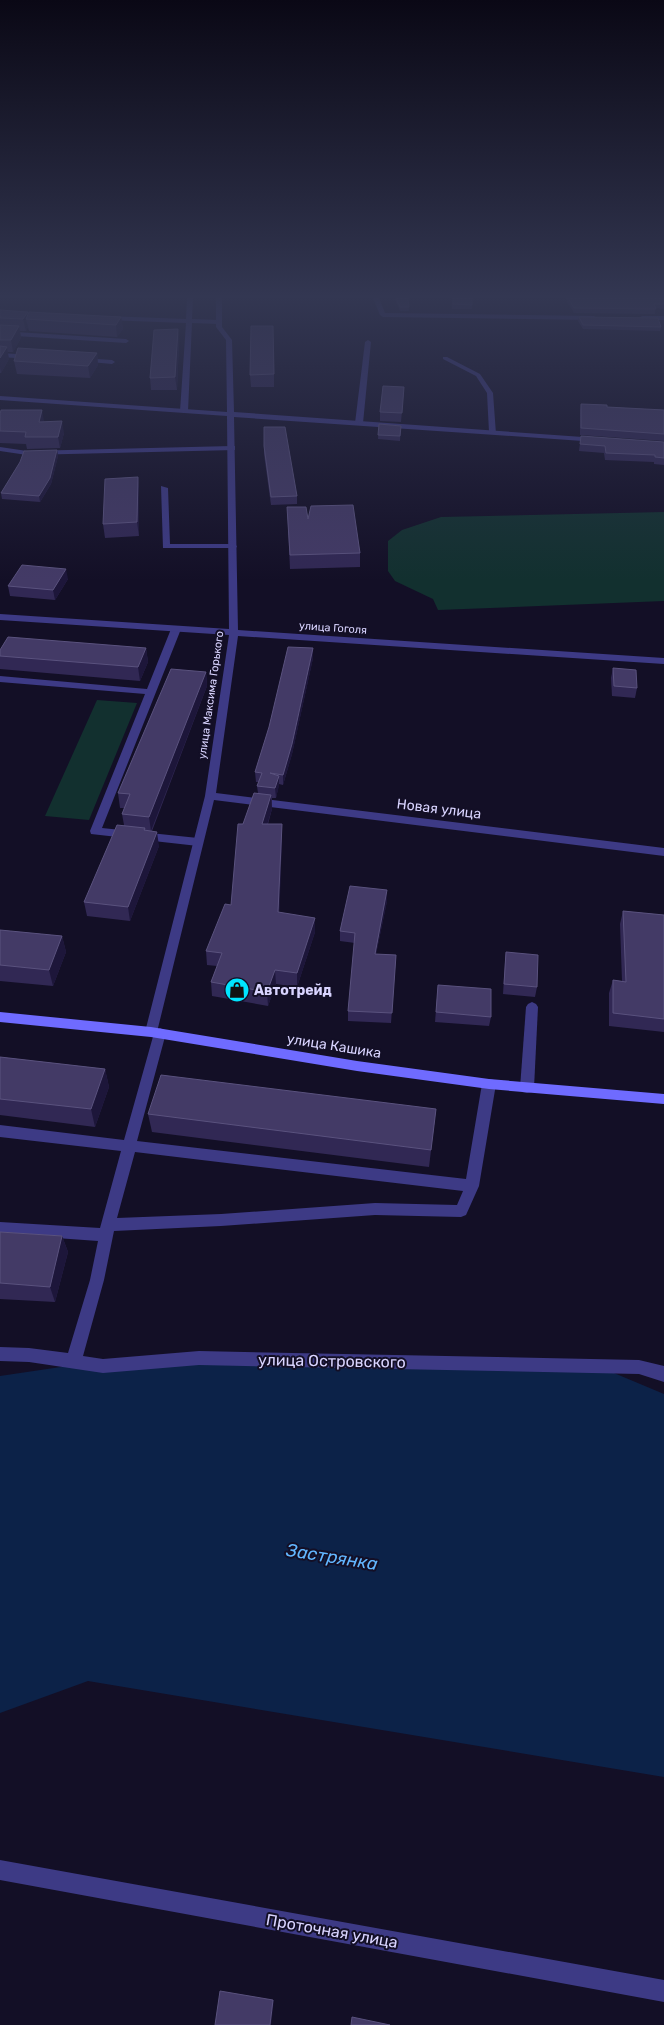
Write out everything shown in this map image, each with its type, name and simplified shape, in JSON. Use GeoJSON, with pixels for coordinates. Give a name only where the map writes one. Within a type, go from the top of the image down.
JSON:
{"type":"FeatureCollection","features":[{"type":"Feature","properties":{"kind":"street"},"geometry":{"type":"LineString","coordinates":[[184,411],[185,392]]}},
{"type":"Feature","properties":{"kind":"street","name":"улица Максима Горького"},"geometry":{"type":"LineString","coordinates":[[74,1361],[97,1280],[107,1230],[130,1145],[210,796],[234,633],[231,392]]}},
{"type":"Feature","properties":{"kind":"street"},"geometry":{"type":"LineString","coordinates":[[358,423],[362,392]]}},
{"type":"Feature","properties":{"kind":"street"},"geometry":{"type":"LineString","coordinates":[[490,392],[493,432]]}},
{"type":"Feature","properties":{"kind":"street"},"geometry":{"type":"LineString","coordinates":[[0,398],[602,440]]}},
{"type":"Feature","properties":{"kind":"street"},"geometry":{"type":"LineString","coordinates":[[0,449],[27,453],[232,448]]}},
{"type":"Feature","properties":{"kind":"street"},"geometry":{"type":"LineString","coordinates":[[164,488],[166,546],[233,546]]}},
{"type":"Feature","properties":{"kind":"street","name":"улица Гоголя"},"geometry":{"type":"LineString","coordinates":[[0,617],[664,661]]}},
{"type":"Feature","properties":{"kind":"street"},"geometry":{"type":"LineString","coordinates":[[176,629],[95,831],[198,842]]}},
{"type":"Feature","properties":{"kind":"street"},"geometry":{"type":"LineString","coordinates":[[0,679],[150,692]]}},
{"type":"Feature","properties":{"kind":"street","name":"Новая улица"},"geometry":{"type":"LineString","coordinates":[[210,796],[664,852]]}},
{"type":"Feature","properties":{"kind":"street"},"geometry":{"type":"LineString","coordinates":[[528,1088],[532,1007]]}},
{"type":"Feature","properties":{"kind":"street","name":"улица Кашика"},"geometry":{"type":"LineString","coordinates":[[0,1016],[156,1033],[357,1066],[490,1084],[664,1099]]}},
{"type":"Feature","properties":{"kind":"street"},"geometry":{"type":"LineString","coordinates":[[0,1228],[107,1230],[375,1209],[461,1211],[472,1186],[490,1084]]}},
{"type":"Feature","properties":{"kind":"street"},"geometry":{"type":"LineString","coordinates":[[0,1131],[472,1186]]}},
{"type":"Feature","properties":{"kind":"street","name":"улица Островского"},"geometry":{"type":"LineString","coordinates":[[0,1354],[29,1355],[102,1366],[199,1358],[639,1367],[664,1374]]}},
{"type":"Feature","properties":{"kind":"street","name":"Проточная улица"},"geometry":{"type":"LineString","coordinates":[[0,1870],[664,1991]]}},
{"type":"Feature","properties":{"kind":"green space"},"geometry":{"type":"Polygon","coordinates":[[[664,512],[664,601],[438,610],[433,599],[395,581],[388,571],[388,541],[402,530],[441,517],[664,512]]]}},
{"type":"Feature","properties":{"kind":"green space"},"geometry":{"type":"Polygon","coordinates":[[[97,700],[137,703],[89,820],[45,816],[97,700]]]}},
{"type":"Feature","properties":{"kind":"water","name":"Застрянка"},"geometry":{"type":"Polygon","coordinates":[[[81,1364],[602,1368],[664,1394],[664,1777],[88,1681],[0,1713],[0,1376],[81,1364]]]}},
{"type":"Feature","properties":{"kind":"building"},"geometry":{"type":"Polygon","coordinates":[[[382,392],[404,392],[402,413],[380,412],[382,392]]]}},
{"type":"Feature","properties":{"kind":"building"},"geometry":{"type":"Polygon","coordinates":[[[581,404],[664,410],[664,434],[581,428],[581,404]]]}},
{"type":"Feature","properties":{"kind":"building"},"geometry":{"type":"Polygon","coordinates":[[[1,410],[42,410],[39,422],[62,421],[58,437],[25,437],[26,432],[0,431],[1,410]]]}},
{"type":"Feature","properties":{"kind":"building"},"geometry":{"type":"Polygon","coordinates":[[[379,424],[401,426],[400,436],[378,435],[379,424]]]}},
{"type":"Feature","properties":{"kind":"building"},"geometry":{"type":"Polygon","coordinates":[[[264,427],[285,427],[297,496],[271,497],[264,446],[264,427]]]}},
{"type":"Feature","properties":{"kind":"building"},"geometry":{"type":"Polygon","coordinates":[[[581,436],[664,442],[664,458],[655,457],[655,455],[606,453],[605,446],[580,444],[581,436]]]}},
{"type":"Feature","properties":{"kind":"building"},"geometry":{"type":"Polygon","coordinates":[[[57,450],[50,478],[39,496],[1,493],[20,462],[24,451],[57,450]]]}},
{"type":"Feature","properties":{"kind":"building"},"geometry":{"type":"Polygon","coordinates":[[[138,477],[137,522],[103,524],[105,479],[138,477]]]}},
{"type":"Feature","properties":{"kind":"building"},"geometry":{"type":"Polygon","coordinates":[[[353,505],[360,553],[290,555],[287,507],[306,507],[308,519],[311,506],[353,505]]]}},
{"type":"Feature","properties":{"kind":"building"},"geometry":{"type":"Polygon","coordinates":[[[22,565],[66,569],[53,590],[8,586],[22,565]]]}},
{"type":"Feature","properties":{"kind":"building"},"geometry":{"type":"Polygon","coordinates":[[[8,637],[146,648],[138,667],[0,656],[0,650],[8,637]]]}},
{"type":"Feature","properties":{"kind":"building"},"geometry":{"type":"Polygon","coordinates":[[[288,647],[313,648],[292,744],[283,775],[270,773],[279,776],[275,788],[257,786],[262,773],[255,772],[269,727],[288,647]]]}},
{"type":"Feature","properties":{"kind":"building"},"geometry":{"type":"Polygon","coordinates":[[[613,668],[636,670],[637,688],[614,686],[613,668]]]}},
{"type":"Feature","properties":{"kind":"building"},"geometry":{"type":"Polygon","coordinates":[[[171,669],[206,672],[149,817],[122,814],[130,794],[118,793],[171,669]]]}},
{"type":"Feature","properties":{"kind":"building"},"geometry":{"type":"Polygon","coordinates":[[[254,793],[271,795],[262,824],[282,824],[278,912],[315,918],[297,973],[275,970],[267,992],[211,982],[222,953],[206,951],[225,904],[231,905],[238,824],[243,824],[254,793]]]}},
{"type":"Feature","properties":{"kind":"building"},"geometry":{"type":"Polygon","coordinates":[[[117,825],[145,828],[144,830],[157,832],[128,907],[84,902],[117,825]]]}},
{"type":"Feature","properties":{"kind":"building"},"geometry":{"type":"Polygon","coordinates":[[[350,886],[387,890],[375,954],[396,955],[392,1013],[348,1011],[355,933],[340,931],[350,886]]]}},
{"type":"Feature","properties":{"kind":"building"},"geometry":{"type":"Polygon","coordinates":[[[623,911],[664,915],[664,1019],[613,1013],[613,980],[626,982],[623,911]]]}},
{"type":"Feature","properties":{"kind":"building"},"geometry":{"type":"Polygon","coordinates":[[[0,930],[62,936],[49,970],[0,965],[0,930]]]}},
{"type":"Feature","properties":{"kind":"building"},"geometry":{"type":"Polygon","coordinates":[[[506,952],[538,955],[537,987],[504,984],[506,952]]]}},
{"type":"Feature","properties":{"kind":"building"},"geometry":{"type":"Polygon","coordinates":[[[438,985],[491,989],[491,1017],[436,1012],[438,985]]]}},
{"type":"Feature","properties":{"kind":"building"},"geometry":{"type":"Polygon","coordinates":[[[0,1057],[105,1069],[91,1109],[0,1099],[0,1057]]]}},
{"type":"Feature","properties":{"kind":"building"},"geometry":{"type":"Polygon","coordinates":[[[161,1075],[436,1109],[431,1150],[148,1114],[161,1075]]]}},
{"type":"Feature","properties":{"kind":"building"},"geometry":{"type":"Polygon","coordinates":[[[0,1232],[62,1236],[50,1287],[0,1283],[0,1232]]]}},
{"type":"Feature","properties":{"kind":"building"},"geometry":{"type":"Polygon","coordinates":[[[220,1991],[273,2000],[270,2025],[215,2025],[220,1991]]]}},
{"type":"Feature","properties":{"kind":"building"},"geometry":{"type":"Polygon","coordinates":[[[352,2017],[390,2025],[351,2025],[352,2017]]]}},
{"type":"Feature","properties":{"kind":"place","name":"Автотрейд"},"geometry":{"type":"Point","coordinates":[237,990]}}]}
